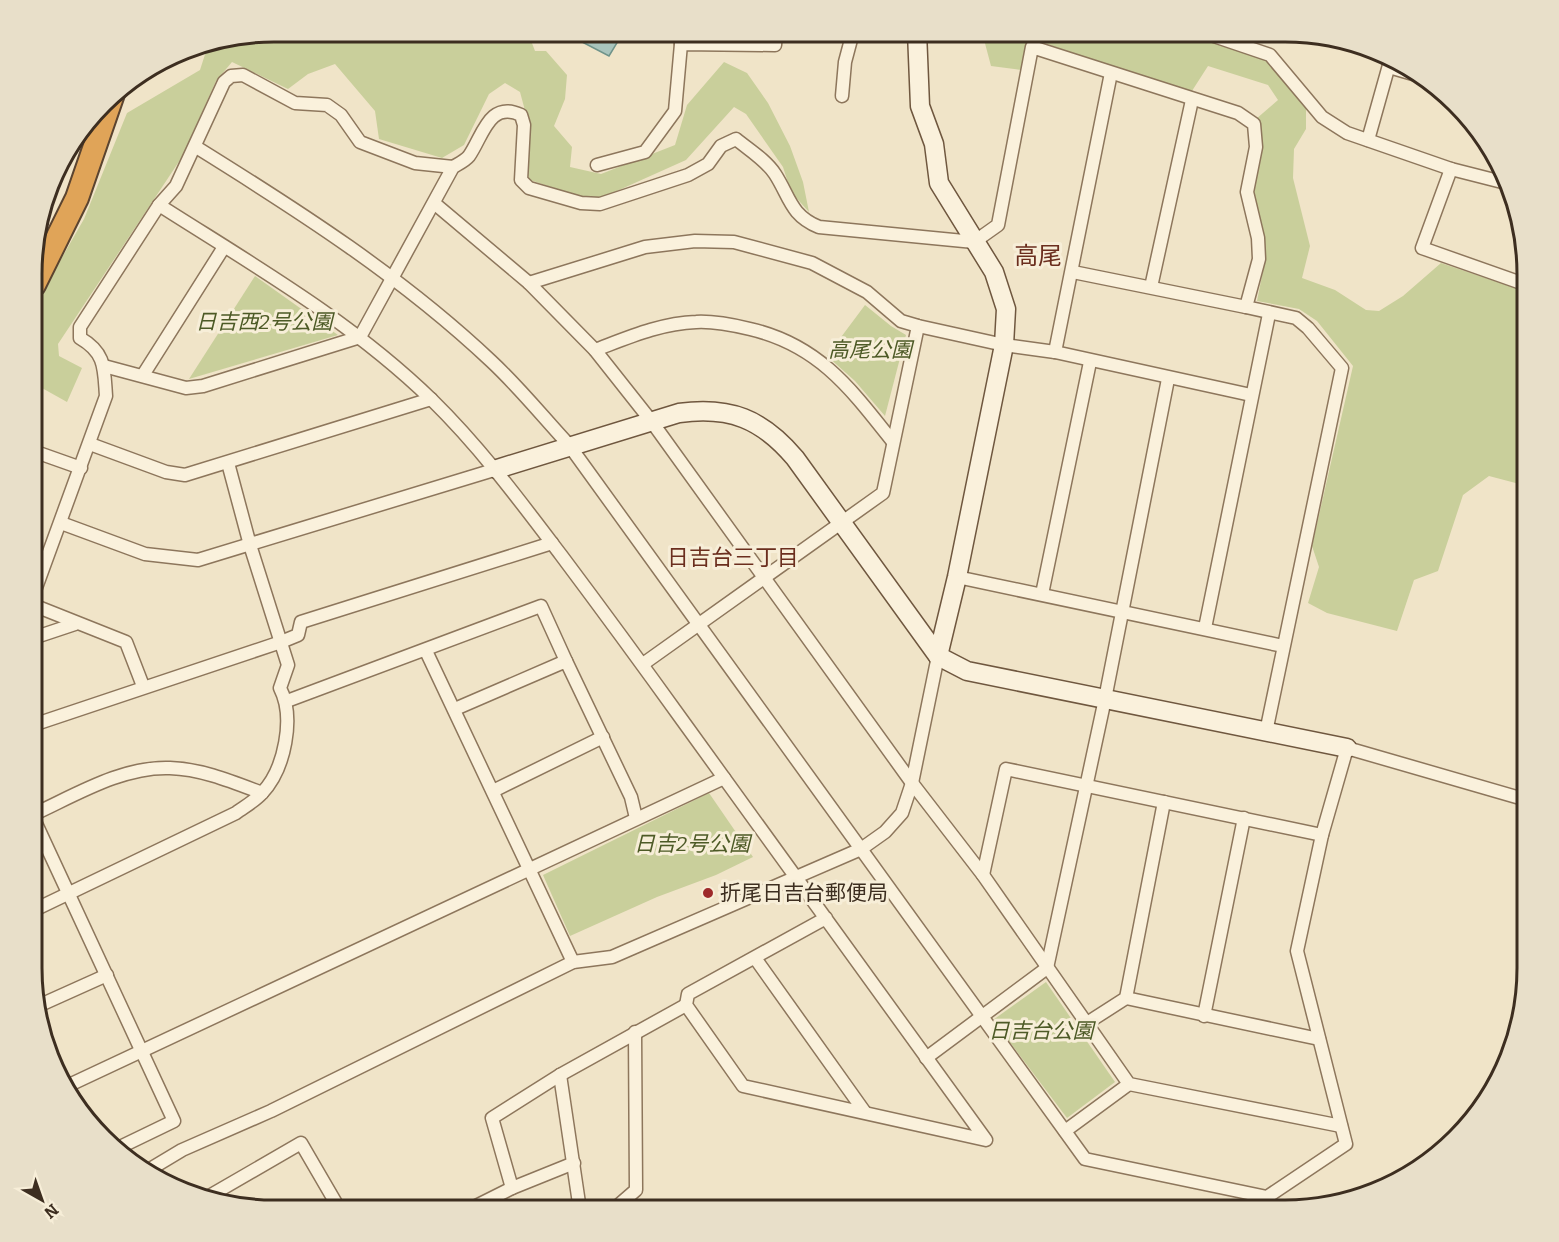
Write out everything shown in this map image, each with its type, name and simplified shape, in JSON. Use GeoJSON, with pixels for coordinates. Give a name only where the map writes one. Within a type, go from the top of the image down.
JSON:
{"type":"FeatureCollection","features":[{"type":"Feature","properties":{"kind":"highway"},"geometry":{"type":"LineString","coordinates":[[42,269],[77,198],[106,114]]}},
{"type":"Feature","properties":{"kind":"highway"},"geometry":{"type":"LineString","coordinates":[[47,223],[88,135]]}},
{"type":"Feature","properties":{"kind":"street"},"geometry":{"type":"LineString","coordinates":[[597,165],[645,152],[675,111],[681,42]]}},
{"type":"Feature","properties":{"kind":"street"},"geometry":{"type":"LineString","coordinates":[[735,42],[775,45],[775,42]]}},
{"type":"Feature","properties":{"kind":"street"},"geometry":{"type":"LineString","coordinates":[[842,96],[845,62],[850,42]]}},
{"type":"Feature","properties":{"kind":"street"},"geometry":{"type":"LineString","coordinates":[[154,1167],[182,1150],[271,1111],[573,962],[612,957],[861,849],[885,832],[902,813],[912,783],[957,577],[1004,345],[1006,309],[994,272],[939,183],[934,144],[920,106],[917,42]]}},
{"type":"Feature","properties":{"kind":"street"},"geometry":{"type":"LineString","coordinates":[[1232,42],[1270,55],[1322,117],[1347,133],[1451,169],[1497,181]]}},
{"type":"Feature","properties":{"kind":"street"},"geometry":{"type":"LineString","coordinates":[[104,366],[186,388],[203,386],[360,337],[453,167],[468,158],[488,121],[500,111],[511,111],[521,115],[524,125],[521,180],[529,188],[581,203],[600,204],[688,175],[708,164],[720,146],[736,138],[775,173],[784,194],[803,220],[819,227],[974,242],[998,225],[1032,47],[1238,113],[1254,124],[1256,147],[1247,192],[1258,238],[1259,259],[1246,307]]}},
{"type":"Feature","properties":{"kind":"street"},"geometry":{"type":"LineString","coordinates":[[1368,140],[1389,67]]}},
{"type":"Feature","properties":{"kind":"street"},"geometry":{"type":"LineString","coordinates":[[1055,352],[1073,272],[1111,73]]}},
{"type":"Feature","properties":{"kind":"street"},"geometry":{"type":"LineString","coordinates":[[42,572],[106,396],[104,366],[95,347],[80,338],[80,327],[159,205],[176,186],[196,147],[224,82],[231,76],[243,75],[295,103],[327,105],[342,115],[360,142],[415,163],[453,167]]}},
{"type":"Feature","properties":{"kind":"street"},"geometry":{"type":"LineString","coordinates":[[1151,287],[1192,99]]}},
{"type":"Feature","properties":{"kind":"street"},"geometry":{"type":"LineString","coordinates":[[196,147],[301,213],[393,277],[492,362],[569,445],[1085,1159],[1267,1197],[1346,1144],[1297,951],[1322,835],[1347,748]]}},
{"type":"Feature","properties":{"kind":"street"},"geometry":{"type":"LineString","coordinates":[[1451,169],[1422,249],[1517,282]]}},
{"type":"Feature","properties":{"kind":"street"},"geometry":{"type":"LineString","coordinates":[[434,203],[529,283],[595,350],[652,422],[912,783],[983,875],[1129,1084],[1341,1126]]}},
{"type":"Feature","properties":{"kind":"street"},"geometry":{"type":"LineString","coordinates":[[159,205],[360,337],[431,399],[497,469],[643,664],[986,1140],[743,1086],[686,1005],[688,994],[826,918]]}},
{"type":"Feature","properties":{"kind":"street"},"geometry":{"type":"LineString","coordinates":[[529,283],[645,247],[695,241],[734,242],[812,262],[867,292],[901,321],[1004,345],[1055,352],[1090,362],[1251,396]]}},
{"type":"Feature","properties":{"kind":"street"},"geometry":{"type":"LineString","coordinates":[[143,375],[224,247]]}},
{"type":"Feature","properties":{"kind":"street"},"geometry":{"type":"LineString","coordinates":[[1073,272],[1296,318],[1342,368],[1266,732]]}},
{"type":"Feature","properties":{"kind":"street"},"geometry":{"type":"LineString","coordinates":[[1205,628],[1269,314]]}},
{"type":"Feature","properties":{"kind":"street"},"geometry":{"type":"LineString","coordinates":[[595,350],[649,330],[696,321],[735,325],[776,335],[826,364],[850,388],[892,442]]}},
{"type":"Feature","properties":{"kind":"street"},"geometry":{"type":"LineString","coordinates":[[643,664],[883,493],[918,326]]}},
{"type":"Feature","properties":{"kind":"street"},"geometry":{"type":"LineString","coordinates":[[1042,594],[1090,362]]}},
{"type":"Feature","properties":{"kind":"street"},"geometry":{"type":"LineString","coordinates":[[926,1058],[1047,968],[1105,699],[1168,379]]}},
{"type":"Feature","properties":{"kind":"street"},"geometry":{"type":"LineString","coordinates":[[90,444],[166,472],[185,475],[431,399]]}},
{"type":"Feature","properties":{"kind":"street"},"geometry":{"type":"LineString","coordinates":[[60,523],[145,554],[173,559],[198,560],[679,413],[698,410],[722,412],[752,420],[775,435],[795,458],[938,656],[967,671],[1347,748],[1517,797]]}},
{"type":"Feature","properties":{"kind":"street"},"geometry":{"type":"LineString","coordinates":[[42,454],[81,468]]}},
{"type":"Feature","properties":{"kind":"street"},"geometry":{"type":"LineString","coordinates":[[42,906],[236,813],[262,793],[277,768],[282,753],[287,701],[280,688],[288,665],[250,545],[228,463]]}},
{"type":"Feature","properties":{"kind":"street"},"geometry":{"type":"LineString","coordinates":[[42,722],[281,642],[298,635],[301,622],[552,543]]}},
{"type":"Feature","properties":{"kind":"street"},"geometry":{"type":"LineString","coordinates":[[957,577],[1283,646]]}},
{"type":"Feature","properties":{"kind":"street"},"geometry":{"type":"LineString","coordinates":[[287,701],[426,651],[541,606],[631,797],[636,818]]}},
{"type":"Feature","properties":{"kind":"street"},"geometry":{"type":"LineString","coordinates":[[42,609],[75,624],[126,642],[143,687]]}},
{"type":"Feature","properties":{"kind":"street"},"geometry":{"type":"LineString","coordinates":[[42,635],[75,624]]}},
{"type":"Feature","properties":{"kind":"street"},"geometry":{"type":"LineString","coordinates":[[426,651],[573,962]]}},
{"type":"Feature","properties":{"kind":"street"},"geometry":{"type":"LineString","coordinates":[[455,709],[566,661]]}},
{"type":"Feature","properties":{"kind":"street"},"geometry":{"type":"LineString","coordinates":[[493,791],[603,737]]}},
{"type":"Feature","properties":{"kind":"street"},"geometry":{"type":"LineString","coordinates":[[42,811],[105,782],[138,771],[169,768],[223,778],[262,793]]}},
{"type":"Feature","properties":{"kind":"street"},"geometry":{"type":"LineString","coordinates":[[983,875],[1006,769],[1322,835]]}},
{"type":"Feature","properties":{"kind":"street"},"geometry":{"type":"LineString","coordinates":[[73,1083],[724,778]]}},
{"type":"Feature","properties":{"kind":"street"},"geometry":{"type":"LineString","coordinates":[[1088,1023],[1126,998],[1164,802]]}},
{"type":"Feature","properties":{"kind":"street"},"geometry":{"type":"LineString","coordinates":[[1204,1016],[1244,818]]}},
{"type":"Feature","properties":{"kind":"street"},"geometry":{"type":"LineString","coordinates":[[42,837],[174,1121],[124,1145]]}},
{"type":"Feature","properties":{"kind":"street"},"geometry":{"type":"LineString","coordinates":[[755,958],[864,1112]]}},
{"type":"Feature","properties":{"kind":"street"},"geometry":{"type":"LineString","coordinates":[[45,1003],[107,975]]}},
{"type":"Feature","properties":{"kind":"street"},"geometry":{"type":"LineString","coordinates":[[1126,998],[1319,1039]]}},
{"type":"Feature","properties":{"kind":"street"},"geometry":{"type":"LineString","coordinates":[[512,1188],[492,1118],[560,1075],[686,1005]]}},
{"type":"Feature","properties":{"kind":"street"},"geometry":{"type":"LineString","coordinates":[[625,1200],[636,1190],[635,1032]]}},
{"type":"Feature","properties":{"kind":"street"},"geometry":{"type":"LineString","coordinates":[[560,1075],[579,1200]]}},
{"type":"Feature","properties":{"kind":"street"},"geometry":{"type":"LineString","coordinates":[[1065,1131],[1129,1084]]}},
{"type":"Feature","properties":{"kind":"street"},"geometry":{"type":"LineString","coordinates":[[216,1192],[301,1143],[334,1200]]}},
{"type":"Feature","properties":{"kind":"street"},"geometry":{"type":"LineString","coordinates":[[488,1200],[574,1163]]}},
{"type":"Feature","properties":{"kind":"green space"},"geometry":{"type":"Polygon","coordinates":[[[258,42],[532,42],[535,51],[546,51],[567,75],[565,99],[554,126],[572,147],[570,167],[601,174],[675,145],[687,105],[724,62],[747,73],[768,103],[790,146],[803,182],[809,212],[791,192],[783,167],[746,114],[734,107],[686,160],[599,199],[581,197],[530,180],[526,171],[530,129],[520,92],[505,83],[489,94],[464,145],[442,158],[379,139],[375,111],[335,64],[308,74],[288,89],[232,62],[216,81],[182,157],[58,344],[59,356],[82,368],[67,402],[42,388],[42,292],[84,219],[127,113],[200,70],[206,52],[228,46],[258,42]]]}},
{"type":"Feature","properties":{"kind":"green space"},"geometry":{"type":"Polygon","coordinates":[[[985,42],[1029,42],[1021,70],[991,66],[985,42]]]}},
{"type":"Feature","properties":{"kind":"green space"},"geometry":{"type":"Polygon","coordinates":[[[1041,42],[1221,42],[1269,59],[1296,91],[1306,108],[1306,129],[1294,149],[1293,178],[1310,246],[1302,278],[1335,290],[1366,310],[1379,311],[1403,296],[1441,263],[1517,289],[1517,483],[1489,476],[1463,495],[1438,571],[1414,580],[1397,631],[1327,613],[1308,603],[1319,567],[1312,546],[1353,366],[1317,321],[1299,309],[1257,301],[1265,261],[1265,240],[1252,191],[1256,119],[1278,100],[1268,85],[1208,66],[1190,94],[1041,42]]]}},
{"type":"Feature","properties":{"kind":"green space","name":"日吉西2号公園"},"geometry":{"type":"Polygon","coordinates":[[[255,276],[338,335],[189,379],[255,276]]]}},
{"type":"Feature","properties":{"kind":"green space","name":"高尾公園"},"geometry":{"type":"Polygon","coordinates":[[[865,305],[906,335],[885,416],[855,381],[827,356],[865,305]]]}},
{"type":"Feature","properties":{"kind":"green space","name":"日吉2号公園"},"geometry":{"type":"Polygon","coordinates":[[[709,793],[753,857],[716,875],[657,897],[570,936],[543,875],[709,793]]]}},
{"type":"Feature","properties":{"kind":"green space","name":"日吉台公園"},"geometry":{"type":"Polygon","coordinates":[[[1046,982],[1115,1082],[1067,1118],[993,1020],[1046,982]]]}},
{"type":"Feature","properties":{"kind":"water"},"geometry":{"type":"Polygon","coordinates":[[[582,42],[618,42],[609,56],[582,42]]]}},
{"type":"Feature","properties":{"kind":"place","name":"折尾日吉台郵便局"},"geometry":{"type":"Point","coordinates":[708,893]}},
{"type":"Feature","properties":{"kind":"district","name":"高尾"},"geometry":{"type":"Point","coordinates":[1038,256]}},
{"type":"Feature","properties":{"kind":"district","name":"日吉台三丁目"},"geometry":{"type":"Point","coordinates":[733,557]}}]}
